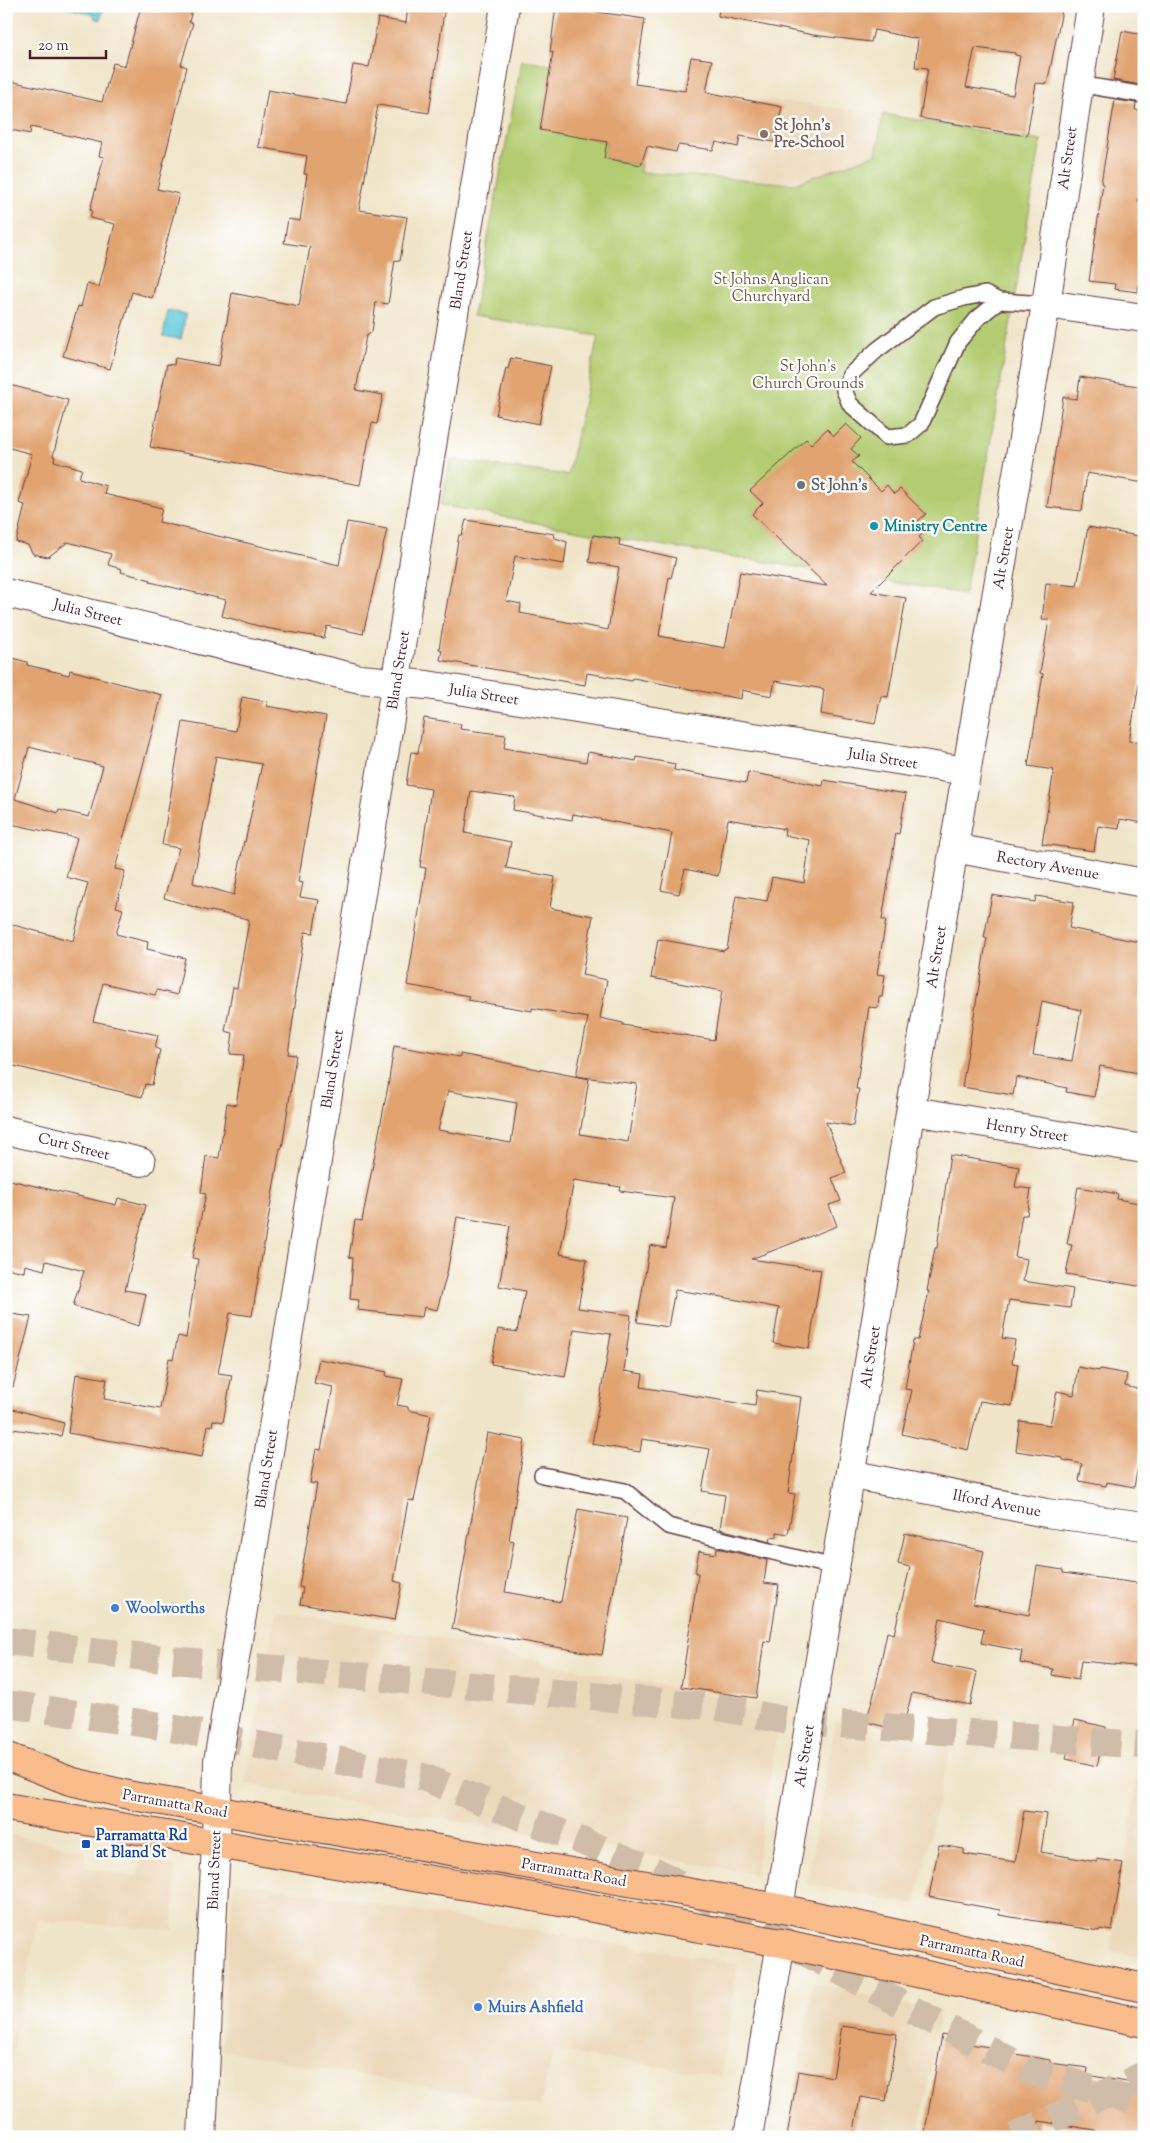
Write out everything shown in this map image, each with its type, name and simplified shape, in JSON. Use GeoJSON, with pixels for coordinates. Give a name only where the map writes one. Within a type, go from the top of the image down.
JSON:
{"type":"FeatureCollection","features":[{"type":"Feature","properties":{"kind":"main road","name":"Parramatta Road"},"geometry":{"type":"LineString","coordinates":[[6,1756],[70,1781],[133,1796],[779,1908],[1144,1988]]}},
{"type":"Feature","properties":{"kind":"main road"},"geometry":{"type":"LineString","coordinates":[[6,1807],[522,1895],[781,1943],[1144,2022]]}},
{"type":"Feature","properties":{"kind":"street","name":"Bland Street"},"geometry":{"type":"LineString","coordinates":[[202,2137],[219,1751],[396,682],[452,323],[505,6]]}},
{"type":"Feature","properties":{"kind":"street","name":"Alt Street"},"geometry":{"type":"LineString","coordinates":[[779,1908],[966,771],[1046,304],[1091,6]]}},
{"type":"Feature","properties":{"kind":"street"},"geometry":{"type":"LineString","coordinates":[[1046,304],[1144,318]]}},
{"type":"Feature","properties":{"kind":"street","name":"Julia Street"},"geometry":{"type":"LineString","coordinates":[[6,593],[360,679],[437,686],[966,771]]}},
{"type":"Feature","properties":{"kind":"street","name":"Rectory Avenue"},"geometry":{"type":"LineString","coordinates":[[954,845],[970,851],[1144,883]]}},
{"type":"Feature","properties":{"kind":"street","name":"Henry Street"},"geometry":{"type":"LineString","coordinates":[[911,1108],[925,1113],[1144,1148]]}},
{"type":"Feature","properties":{"kind":"street","name":"Curt Street"},"geometry":{"type":"LineString","coordinates":[[6,1130],[141,1162]]}},
{"type":"Feature","properties":{"kind":"street","name":"Ilford Avenue"},"geometry":{"type":"LineString","coordinates":[[851,1472],[864,1477],[1046,1513],[1144,1526]]}},
{"type":"Feature","properties":{"kind":"street"},"geometry":{"type":"LineString","coordinates":[[748,2137],[781,1943]]}},
{"type":"Feature","properties":{"kind":"lane"},"geometry":{"type":"LineString","coordinates":[[1078,84],[1144,95]]}},
{"type":"Feature","properties":{"kind":"lane"},"geometry":{"type":"LineString","coordinates":[[999,301],[977,318],[958,342],[921,424],[908,435],[887,437],[850,404],[844,390],[850,376],[877,350],[934,307],[986,294],[999,301],[1046,304]]}},
{"type":"Feature","properties":{"kind":"lane"},"geometry":{"type":"LineString","coordinates":[[542,1474],[626,1492],[668,1526],[834,1567]]}},
{"type":"Feature","properties":{"kind":"shaded area","name":"St John's Pre-School"},"geometry":{"type":"Polygon","coordinates":[[[659,88],[883,114],[876,154],[794,184],[639,172],[659,88]]]}},
{"type":"Feature","properties":{"kind":"shaded area"},"geometry":{"type":"Polygon","coordinates":[[[276,1611],[439,1638],[554,1665],[781,1707],[755,1874],[245,1784],[276,1611]]]}},
{"type":"Feature","properties":{"kind":"shaded area"},"geometry":{"type":"Polygon","coordinates":[[[835,1722],[951,1744],[915,1905],[807,1884],[835,1722]]]}},
{"type":"Feature","properties":{"kind":"shaded area"},"geometry":{"type":"Polygon","coordinates":[[[1144,1741],[1144,1958],[1111,1951],[1144,1741]]]}},
{"type":"Feature","properties":{"kind":"shaded area"},"geometry":{"type":"Polygon","coordinates":[[[6,1834],[86,1851],[84,1867],[138,1877],[141,1860],[176,1866],[173,1930],[38,1920],[6,2085],[6,1834]]]}},
{"type":"Feature","properties":{"kind":"shaded area","name":"Muirs Ashfield"},"geometry":{"type":"Polygon","coordinates":[[[234,1881],[738,1964],[721,2076],[553,2051],[540,2107],[221,2050],[234,1881]]]}},
{"type":"Feature","properties":{"kind":"shaded area"},"geometry":{"type":"Polygon","coordinates":[[[813,1983],[940,2012],[919,2137],[787,2137],[813,1983]]]}},
{"type":"Feature","properties":{"kind":"green space","name":"St John's Church Grounds"},"geometry":{"type":"Polygon","coordinates":[[[522,60],[558,65],[545,100],[541,129],[607,142],[604,158],[641,165],[639,172],[794,184],[876,154],[883,114],[1041,141],[965,594],[622,539],[441,505],[450,460],[568,475],[598,336],[473,316],[522,60]]]}},
{"type":"Feature","properties":{"kind":"water"},"geometry":{"type":"Polygon","coordinates":[[[61,6],[104,6],[100,20],[94,18],[95,15],[61,6]]]}},
{"type":"Feature","properties":{"kind":"water"},"geometry":{"type":"Polygon","coordinates":[[[168,311],[186,314],[181,339],[163,336],[168,311]]]}},
{"type":"Feature","properties":{"kind":"building"},"geometry":{"type":"Polygon","coordinates":[[[141,6],[193,6],[189,22],[193,23],[181,65],[187,67],[157,189],[179,194],[152,298],[132,292],[110,369],[63,356],[78,306],[81,307],[87,284],[99,287],[115,224],[90,218],[92,210],[90,210],[104,157],[99,156],[102,143],[31,127],[30,134],[6,129],[6,80],[102,102],[113,63],[125,66],[141,6]]]}},
{"type":"Feature","properties":{"kind":"building"},"geometry":{"type":"Polygon","coordinates":[[[408,6],[445,6],[429,113],[378,105],[359,210],[407,217],[400,261],[395,260],[388,304],[376,302],[372,332],[366,336],[356,390],[383,395],[377,424],[372,423],[360,485],[150,447],[167,364],[174,365],[175,358],[219,366],[232,293],[299,306],[310,247],[284,243],[288,219],[300,221],[307,174],[304,174],[307,156],[258,147],[268,90],[346,104],[353,65],[369,67],[378,18],[406,23],[408,6]]]}},
{"type":"Feature","properties":{"kind":"building"},"geometry":{"type":"Polygon","coordinates":[[[556,6],[645,19],[635,84],[685,91],[691,57],[712,60],[706,92],[782,107],[774,142],[740,136],[738,147],[716,142],[713,150],[678,145],[676,152],[647,146],[641,165],[604,158],[607,142],[540,130],[553,52],[550,52],[556,6]]]}},
{"type":"Feature","properties":{"kind":"building"},"geometry":{"type":"Polygon","coordinates":[[[719,6],[1063,6],[1047,84],[1036,83],[1027,136],[920,118],[928,68],[915,67],[918,39],[874,30],[871,42],[813,35],[718,16],[719,6]],[[975,48],[966,87],[1013,95],[1020,56],[1015,55],[1015,53],[975,48]]]}},
{"type":"Feature","properties":{"kind":"building"},"geometry":{"type":"Polygon","coordinates":[[[1122,31],[1144,35],[1144,63],[1140,85],[1113,80],[1122,31]]]}},
{"type":"Feature","properties":{"kind":"building"},"geometry":{"type":"Polygon","coordinates":[[[1115,100],[1136,103],[1135,110],[1144,111],[1144,165],[1138,201],[1144,202],[1144,251],[1138,292],[1114,289],[1115,284],[1089,281],[1103,184],[1101,183],[1115,100]]]}},
{"type":"Feature","properties":{"kind":"building"},"geometry":{"type":"Polygon","coordinates":[[[511,358],[551,366],[539,424],[496,415],[506,368],[508,369],[511,358]]]}},
{"type":"Feature","properties":{"kind":"building"},"geometry":{"type":"Polygon","coordinates":[[[1080,377],[1144,387],[1144,483],[1087,473],[1082,511],[1047,507],[1063,397],[1077,399],[1080,377]]]}},
{"type":"Feature","properties":{"kind":"building"},"geometry":{"type":"Polygon","coordinates":[[[6,384],[68,400],[53,456],[55,457],[54,461],[82,469],[79,478],[106,486],[104,494],[162,508],[159,522],[339,565],[347,522],[387,529],[363,634],[327,626],[324,638],[266,628],[222,616],[226,600],[150,582],[151,580],[121,572],[122,569],[108,565],[111,554],[68,542],[48,557],[33,554],[28,545],[16,542],[25,505],[19,503],[32,454],[6,447],[6,384]]]}},
{"type":"Feature","properties":{"kind":"building"},"geometry":{"type":"Polygon","coordinates":[[[846,424],[861,438],[851,449],[859,456],[852,462],[881,491],[887,485],[894,494],[900,489],[926,514],[918,521],[927,530],[919,537],[922,541],[871,592],[906,598],[888,697],[881,696],[875,724],[821,714],[824,689],[775,681],[772,696],[742,690],[741,699],[633,678],[632,681],[587,673],[585,685],[440,660],[442,650],[439,649],[459,535],[462,535],[466,520],[554,534],[555,538],[567,542],[564,564],[515,556],[506,601],[521,604],[520,613],[608,630],[619,567],[589,562],[593,535],[620,539],[619,545],[676,558],[671,578],[669,577],[659,636],[725,648],[740,572],[827,586],[752,514],[763,503],[750,491],[806,439],[811,444],[827,429],[834,436],[846,424]]]}},
{"type":"Feature","properties":{"kind":"building"},"geometry":{"type":"Polygon","coordinates":[[[1088,527],[1144,537],[1144,656],[1129,741],[1144,743],[1144,776],[1141,794],[1144,794],[1144,823],[1120,819],[1119,829],[1098,826],[1094,851],[1042,844],[1054,770],[1028,766],[1043,674],[1040,673],[1049,620],[1042,620],[1046,583],[1077,586],[1088,527]]]}},
{"type":"Feature","properties":{"kind":"building"},"geometry":{"type":"Polygon","coordinates":[[[6,656],[27,662],[27,665],[69,675],[70,670],[162,695],[115,869],[125,871],[116,907],[123,909],[116,934],[148,942],[147,949],[185,958],[177,995],[157,990],[155,995],[103,983],[93,1021],[158,1035],[155,1048],[160,1050],[152,1085],[145,1084],[142,1097],[6,1064],[6,923],[73,941],[88,883],[66,877],[77,838],[6,823],[6,656]],[[29,747],[15,799],[58,813],[59,810],[89,817],[103,766],[29,747]]]}},
{"type":"Feature","properties":{"kind":"building"},"geometry":{"type":"Polygon","coordinates":[[[242,697],[268,702],[266,706],[326,716],[298,882],[303,883],[300,897],[319,900],[313,933],[305,932],[294,998],[296,999],[288,1054],[296,1055],[282,1148],[280,1148],[252,1316],[230,1313],[218,1373],[232,1375],[223,1422],[213,1420],[212,1426],[208,1425],[202,1457],[68,1433],[76,1374],[107,1379],[104,1399],[160,1409],[169,1358],[173,1359],[178,1336],[186,1338],[198,1259],[192,1258],[206,1194],[201,1193],[206,1156],[219,1158],[227,1103],[236,1105],[244,1055],[230,1054],[233,1033],[225,1031],[233,987],[237,988],[249,921],[248,919],[211,912],[164,898],[179,848],[162,845],[183,722],[236,731],[242,697]],[[216,756],[193,883],[234,895],[244,841],[262,764],[216,756]]]}},
{"type":"Feature","properties":{"kind":"building"},"geometry":{"type":"Polygon","coordinates":[[[424,718],[461,724],[460,729],[506,735],[504,748],[586,762],[588,752],[636,761],[637,757],[675,764],[674,770],[746,783],[748,772],[823,786],[824,780],[906,794],[899,834],[896,833],[882,920],[886,920],[877,974],[885,975],[882,997],[879,997],[878,1008],[869,1007],[856,1089],[859,1089],[853,1126],[826,1122],[846,1173],[832,1178],[841,1201],[829,1205],[837,1226],[751,1259],[821,1270],[809,1349],[773,1343],[779,1308],[722,1297],[675,1290],[668,1327],[637,1322],[650,1245],[666,1248],[674,1198],[620,1191],[621,1187],[574,1180],[560,1254],[587,1259],[578,1308],[631,1315],[624,1371],[643,1374],[641,1387],[755,1406],[757,1390],[801,1397],[788,1493],[795,1494],[788,1534],[777,1532],[777,1538],[771,1537],[770,1542],[720,1529],[725,1495],[702,1491],[710,1449],[642,1439],[640,1452],[592,1444],[611,1334],[574,1329],[565,1377],[491,1364],[498,1329],[517,1332],[525,1291],[499,1286],[510,1226],[457,1217],[447,1273],[437,1310],[424,1307],[422,1317],[357,1310],[359,1300],[350,1299],[353,1258],[349,1257],[355,1220],[362,1221],[394,1046],[460,1057],[460,1054],[589,1079],[580,1134],[628,1142],[637,1084],[576,1076],[588,1018],[532,1008],[532,1011],[468,1000],[469,996],[407,985],[426,868],[420,867],[431,789],[406,785],[411,752],[418,753],[424,718]],[[471,791],[465,833],[511,842],[506,868],[555,877],[550,908],[593,916],[582,975],[607,980],[600,1018],[623,1023],[623,1025],[714,1040],[722,991],[651,978],[658,939],[724,951],[727,949],[736,896],[767,901],[772,877],[804,883],[810,840],[784,835],[785,829],[728,819],[718,876],[685,869],[679,894],[661,890],[672,833],[573,814],[572,820],[513,810],[515,797],[471,791]],[[448,1091],[438,1130],[511,1143],[517,1103],[448,1091]]]}},
{"type":"Feature","properties":{"kind":"building"},"geometry":{"type":"Polygon","coordinates":[[[992,895],[1035,902],[1036,896],[1074,902],[1069,928],[1144,943],[1144,978],[1139,1007],[1144,1008],[1144,1074],[1100,1066],[1094,1097],[1066,1092],[1067,1088],[1016,1077],[1013,1095],[962,1087],[987,938],[984,938],[992,895]],[[1042,1001],[1033,1055],[1072,1061],[1081,1010],[1042,1001]]]}},
{"type":"Feature","properties":{"kind":"building"},"geometry":{"type":"Polygon","coordinates":[[[950,1155],[1019,1167],[1015,1187],[1031,1189],[1027,1215],[1022,1215],[1015,1257],[1027,1259],[1023,1281],[1073,1289],[1070,1308],[1009,1300],[1002,1338],[1015,1340],[1012,1363],[1018,1364],[1012,1406],[980,1401],[968,1450],[902,1434],[912,1390],[905,1389],[913,1340],[918,1340],[929,1291],[927,1291],[935,1248],[937,1248],[950,1155]]]}},
{"type":"Feature","properties":{"kind":"building"},"geometry":{"type":"Polygon","coordinates":[[[10,1180],[116,1205],[118,1198],[146,1205],[125,1290],[146,1294],[139,1326],[73,1306],[84,1271],[46,1261],[44,1270],[25,1265],[24,1272],[6,1268],[6,1193],[10,1180]]]}},
{"type":"Feature","properties":{"kind":"building"},"geometry":{"type":"Polygon","coordinates":[[[1078,1187],[1118,1194],[1117,1199],[1144,1204],[1144,1287],[1066,1274],[1072,1245],[1067,1244],[1078,1187]]]}},
{"type":"Feature","properties":{"kind":"building"},"geometry":{"type":"Polygon","coordinates":[[[6,1313],[31,1317],[13,1387],[6,1386],[6,1313]]]}},
{"type":"Feature","properties":{"kind":"building"},"geometry":{"type":"Polygon","coordinates":[[[319,1359],[387,1372],[386,1376],[403,1379],[397,1405],[408,1407],[408,1410],[431,1415],[414,1501],[408,1500],[394,1581],[402,1583],[395,1620],[300,1604],[303,1588],[299,1587],[317,1484],[310,1483],[316,1449],[321,1450],[333,1387],[314,1383],[319,1359]]]}},
{"type":"Feature","properties":{"kind":"building"},"geometry":{"type":"Polygon","coordinates":[[[1078,1367],[1127,1374],[1125,1386],[1141,1390],[1139,1400],[1144,1401],[1144,1435],[1134,1487],[1107,1482],[1106,1486],[1079,1481],[1082,1464],[1063,1460],[1063,1458],[1016,1451],[1020,1421],[1050,1425],[1057,1391],[1074,1395],[1078,1367]]]}},
{"type":"Feature","properties":{"kind":"building"},"geometry":{"type":"Polygon","coordinates":[[[6,1407],[64,1423],[61,1436],[6,1428],[6,1407]]]}},
{"type":"Feature","properties":{"kind":"building"},"geometry":{"type":"Polygon","coordinates":[[[487,1433],[525,1440],[509,1540],[514,1541],[505,1592],[561,1602],[578,1509],[627,1518],[602,1655],[452,1629],[487,1433]]]}},
{"type":"Feature","properties":{"kind":"building"},"geometry":{"type":"Polygon","coordinates":[[[905,1533],[984,1551],[973,1604],[1029,1615],[1037,1566],[1063,1570],[1063,1573],[1144,1584],[1144,1667],[1081,1661],[1078,1680],[1052,1675],[1053,1669],[1020,1663],[1022,1651],[981,1643],[984,1629],[940,1618],[931,1663],[977,1672],[970,1705],[912,1693],[902,1731],[866,1722],[887,1632],[894,1634],[910,1567],[898,1564],[905,1533]]]}},
{"type":"Feature","properties":{"kind":"building"},"geometry":{"type":"Polygon","coordinates":[[[717,1548],[767,1560],[764,1583],[779,1585],[770,1642],[764,1641],[756,1698],[681,1687],[698,1573],[695,1573],[699,1551],[716,1554],[717,1548]]]}},
{"type":"Feature","properties":{"kind":"building"},"geometry":{"type":"Polygon","coordinates":[[[1075,1720],[1106,1727],[1097,1766],[1066,1759],[1075,1720]]]}},
{"type":"Feature","properties":{"kind":"building"},"geometry":{"type":"Polygon","coordinates":[[[1024,1811],[1047,1814],[1041,1852],[1097,1862],[1097,1859],[1123,1863],[1112,1931],[1100,1929],[1099,1931],[999,1915],[1000,1910],[929,1897],[939,1845],[964,1849],[964,1854],[1015,1862],[1024,1811]]]}},
{"type":"Feature","properties":{"kind":"building"},"geometry":{"type":"Polygon","coordinates":[[[842,2026],[897,2034],[886,2101],[860,2097],[853,2137],[787,2137],[798,2071],[833,2077],[842,2026]]]}},
{"type":"Feature","properties":{"kind":"building"},"geometry":{"type":"Polygon","coordinates":[[[942,2035],[970,2041],[969,2044],[1010,2050],[1010,2053],[1050,2060],[1050,2063],[1088,2068],[1087,2075],[1144,2085],[1144,2137],[1094,2137],[1095,2130],[1039,2121],[1036,2137],[924,2137],[942,2035]]]}},
{"type":"Feature","properties":{"kind":"tunnel"},"geometry":{"type":"LineString","coordinates":[[6,1641],[172,1660],[719,1707],[784,1720],[1144,1745]]}},
{"type":"Feature","properties":{"kind":"tunnel"},"geometry":{"type":"LineString","coordinates":[[6,1704],[161,1726],[423,1777],[655,1871],[903,2005],[1030,2071],[1144,2104]]}},
{"type":"Feature","properties":{"kind":"tunnel"},"geometry":{"type":"LineString","coordinates":[[1014,2137],[1144,2075]]}},
{"type":"Feature","properties":{"kind":"place","name":"St John's Pre-School"},"geometry":{"type":"Point","coordinates":[764,134]}},
{"type":"Feature","properties":{"kind":"place","name":"St John's"},"geometry":{"type":"Point","coordinates":[801,485]}},
{"type":"Feature","properties":{"kind":"place","name":"Ministry Centre"},"geometry":{"type":"Point","coordinates":[874,526]}},
{"type":"Feature","properties":{"kind":"place","name":"Woolworths"},"geometry":{"type":"Point","coordinates":[115,1608]}},
{"type":"Feature","properties":{"kind":"place","name":"Parramatta Rd at Bland St"},"geometry":{"type":"Point","coordinates":[86,1844]}},
{"type":"Feature","properties":{"kind":"place","name":"Muirs Ashfield"},"geometry":{"type":"Point","coordinates":[478,2007]}},
{"type":"Feature","properties":{"kind":"park label","name":"St Johns Anglican Churchyard"},"geometry":{"type":"Point","coordinates":[771,288]}}]}
